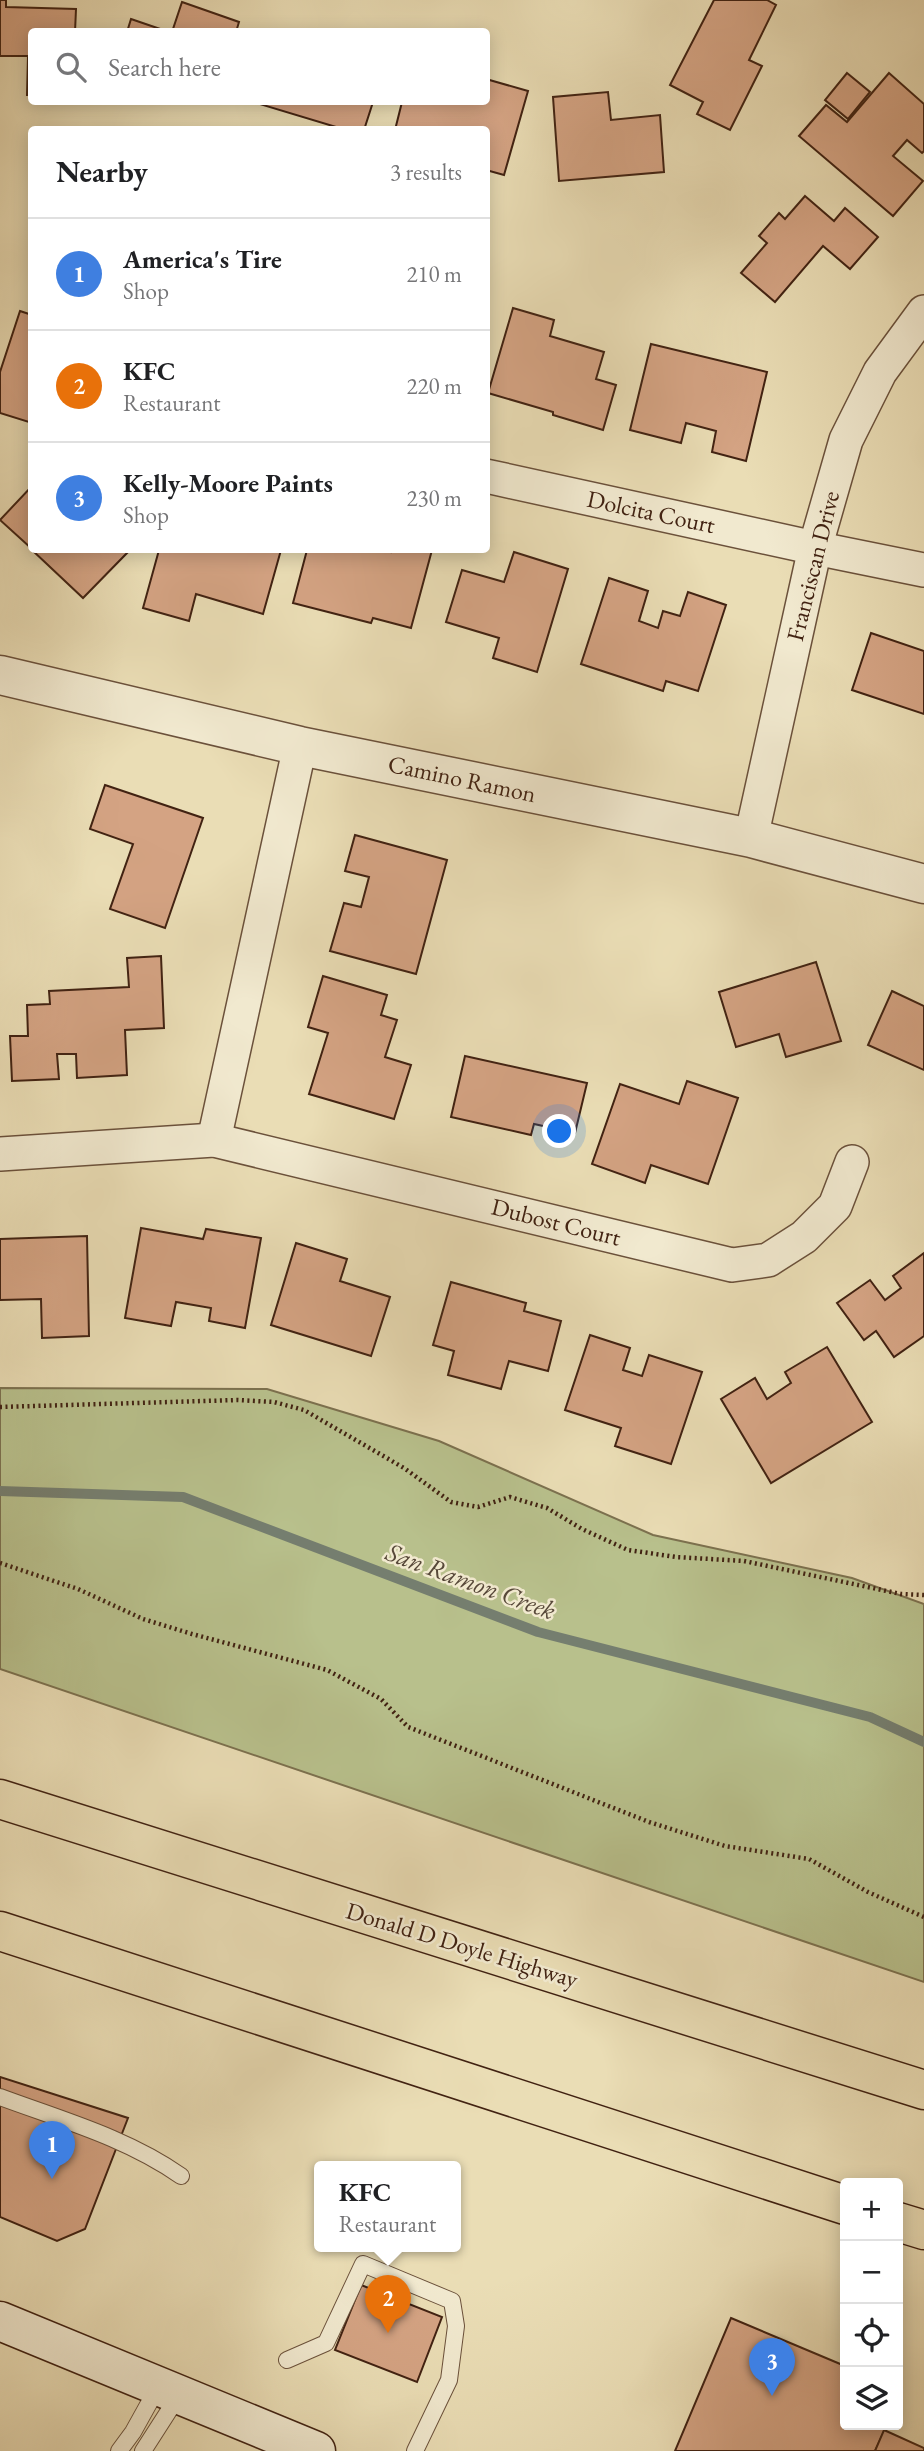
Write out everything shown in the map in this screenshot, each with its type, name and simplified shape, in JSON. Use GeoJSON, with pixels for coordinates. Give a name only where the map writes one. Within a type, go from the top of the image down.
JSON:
{"type":"FeatureCollection","features":[{"type":"Feature","properties":{"kind":"highway","name":"Donald D Doyle Highway"},"geometry":{"type":"LineString","coordinates":[[0,1800],[924,2090]]}},
{"type":"Feature","properties":{"kind":"highway"},"geometry":{"type":"LineString","coordinates":[[0,1931],[840,2203]]}},
{"type":"Feature","properties":{"kind":"highway"},"geometry":{"type":"LineString","coordinates":[[903,2224],[924,2230]]}},
{"type":"Feature","properties":{"kind":"street","name":"Franciscan Drive"},"geometry":{"type":"LineString","coordinates":[[751,838],[815,548],[846,440],[880,372],[924,312]]}},
{"type":"Feature","properties":{"kind":"street","name":"Dolcita Court"},"geometry":{"type":"LineString","coordinates":[[490,477],[924,570]]}},
{"type":"Feature","properties":{"kind":"street","name":"Camino Ramon"},"geometry":{"type":"LineString","coordinates":[[0,675],[300,746],[751,838],[924,884]]}},
{"type":"Feature","properties":{"kind":"street"},"geometry":{"type":"LineString","coordinates":[[214,1140],[300,746]]}},
{"type":"Feature","properties":{"kind":"street","name":"Dubost Court"},"geometry":{"type":"LineString","coordinates":[[0,1154],[214,1140],[732,1265],[768,1260],[804,1237],[835,1206],[852,1162]]}},
{"type":"Feature","properties":{"kind":"street"},"geometry":{"type":"LineString","coordinates":[[0,2321],[297,2448]]}},
{"type":"Feature","properties":{"kind":"lane"},"geometry":{"type":"LineString","coordinates":[[0,2097],[120,2141],[155,2158],[181,2176]]}},
{"type":"Feature","properties":{"kind":"lane"},"geometry":{"type":"LineString","coordinates":[[287,2360],[326,2343],[363,2264],[452,2301],[456,2326],[449,2380],[415,2451]]}},
{"type":"Feature","properties":{"kind":"lane"},"geometry":{"type":"LineString","coordinates":[[119,2451],[169,2391]]}},
{"type":"Feature","properties":{"kind":"lane"},"geometry":{"type":"LineString","coordinates":[[144,2451],[169,2391]]}},
{"type":"Feature","properties":{"kind":"path"},"geometry":{"type":"LineString","coordinates":[[0,1407],[238,1400],[275,1402],[303,1410],[328,1423],[404,1468],[451,1502],[478,1507],[510,1497],[547,1508],[582,1529],[628,1550],[676,1557],[744,1561],[901,1594],[924,1595]]}},
{"type":"Feature","properties":{"kind":"path"},"geometry":{"type":"LineString","coordinates":[[0,1563],[78,1590],[143,1619],[327,1670],[381,1699],[408,1727],[649,1822],[724,1846],[809,1859],[868,1892],[924,1917]]}},
{"type":"Feature","properties":{"kind":"green space"},"geometry":{"type":"Polygon","coordinates":[[[0,1388],[267,1389],[439,1441],[653,1535],[852,1578],[924,1604],[924,1982],[0,1669],[0,1388]]]}},
{"type":"Feature","properties":{"kind":"building"},"geometry":{"type":"Polygon","coordinates":[[[0,0],[6,0],[6,7],[76,9],[75,28],[28,28],[28,56],[0,56],[0,0]]]}},
{"type":"Feature","properties":{"kind":"building"},"geometry":{"type":"Polygon","coordinates":[[[714,0],[767,0],[776,5],[749,60],[762,66],[730,130],[697,114],[703,102],[670,85],[714,0]]]}},
{"type":"Feature","properties":{"kind":"building"},"geometry":{"type":"Polygon","coordinates":[[[182,2],[239,22],[237,28],[173,28],[182,2]]]}},
{"type":"Feature","properties":{"kind":"building"},"geometry":{"type":"Polygon","coordinates":[[[131,19],[157,28],[128,28],[131,19]]]}},
{"type":"Feature","properties":{"kind":"building"},"geometry":{"type":"Polygon","coordinates":[[[847,73],[870,92],[848,119],[825,100],[847,73]]]}},
{"type":"Feature","properties":{"kind":"building"},"geometry":{"type":"Polygon","coordinates":[[[889,73],[924,104],[924,151],[922,153],[907,140],[893,156],[923,181],[893,216],[799,136],[826,105],[847,122],[889,73]]]}},
{"type":"Feature","properties":{"kind":"building"},"geometry":{"type":"Polygon","coordinates":[[[490,80],[528,91],[504,175],[490,171],[490,126],[396,126],[401,105],[490,105],[490,80]]]}},
{"type":"Feature","properties":{"kind":"building"},"geometry":{"type":"Polygon","coordinates":[[[608,92],[611,120],[660,115],[664,172],[559,181],[553,97],[608,92]]]}},
{"type":"Feature","properties":{"kind":"building"},"geometry":{"type":"Polygon","coordinates":[[[263,105],[372,105],[365,126],[333,126],[263,105]]]}},
{"type":"Feature","properties":{"kind":"building"},"geometry":{"type":"Polygon","coordinates":[[[805,196],[834,221],[845,208],[878,237],[850,269],[823,246],[775,302],[741,273],[767,243],[759,236],[779,213],[785,219],[805,196]]]}},
{"type":"Feature","properties":{"kind":"building"},"geometry":{"type":"Polygon","coordinates":[[[513,308],[554,320],[550,336],[604,352],[596,379],[616,385],[603,430],[490,394],[513,308]]]}},
{"type":"Feature","properties":{"kind":"building"},"geometry":{"type":"Polygon","coordinates":[[[20,311],[28,314],[28,422],[0,413],[0,372],[20,311]]]}},
{"type":"Feature","properties":{"kind":"building"},"geometry":{"type":"Polygon","coordinates":[[[651,344],[767,372],[746,461],[712,452],[716,431],[686,423],[681,443],[630,430],[651,344]]]}},
{"type":"Feature","properties":{"kind":"building"},"geometry":{"type":"Polygon","coordinates":[[[28,490],[28,545],[0,520],[28,490]]]}},
{"type":"Feature","properties":{"kind":"building"},"geometry":{"type":"Polygon","coordinates":[[[514,552],[568,569],[537,672],[493,658],[499,638],[446,622],[462,570],[504,582],[514,552]]]}},
{"type":"Feature","properties":{"kind":"building"},"geometry":{"type":"Polygon","coordinates":[[[35,553],[127,553],[83,598],[35,553]]]}},
{"type":"Feature","properties":{"kind":"building"},"geometry":{"type":"Polygon","coordinates":[[[158,553],[280,553],[263,614],[196,594],[189,621],[143,608],[158,553]]]}},
{"type":"Feature","properties":{"kind":"building"},"geometry":{"type":"Polygon","coordinates":[[[306,553],[431,553],[411,628],[373,618],[371,623],[293,603],[306,553]]]}},
{"type":"Feature","properties":{"kind":"building"},"geometry":{"type":"Polygon","coordinates":[[[609,578],[648,591],[639,621],[658,628],[663,611],[680,616],[688,592],[726,605],[698,691],[666,681],[663,691],[581,664],[609,578]]]}},
{"type":"Feature","properties":{"kind":"building"},"geometry":{"type":"Polygon","coordinates":[[[871,633],[924,651],[924,714],[852,690],[871,633]]]}},
{"type":"Feature","properties":{"kind":"building"},"geometry":{"type":"Polygon","coordinates":[[[105,785],[203,818],[165,928],[110,909],[133,844],[90,829],[105,785]]]}},
{"type":"Feature","properties":{"kind":"building"},"geometry":{"type":"Polygon","coordinates":[[[355,835],[447,860],[416,974],[330,951],[344,903],[361,907],[369,877],[345,871],[355,835]]]}},
{"type":"Feature","properties":{"kind":"building"},"geometry":{"type":"Polygon","coordinates":[[[161,956],[164,1028],[125,1030],[127,1075],[77,1078],[76,1054],[57,1054],[59,1079],[12,1081],[10,1036],[28,1036],[27,1005],[50,1004],[49,991],[129,987],[127,958],[161,956]]]}},
{"type":"Feature","properties":{"kind":"building"},"geometry":{"type":"Polygon","coordinates":[[[816,962],[841,1041],[786,1057],[779,1034],[736,1047],[719,992],[816,962]]]}},
{"type":"Feature","properties":{"kind":"building"},"geometry":{"type":"Polygon","coordinates":[[[323,976],[387,995],[381,1015],[397,1020],[385,1057],[411,1065],[394,1119],[309,1094],[328,1033],[308,1027],[323,976]]]}},
{"type":"Feature","properties":{"kind":"building"},"geometry":{"type":"Polygon","coordinates":[[[892,991],[924,1006],[924,1070],[868,1045],[892,991]]]}},
{"type":"Feature","properties":{"kind":"building"},"geometry":{"type":"Polygon","coordinates":[[[465,1056],[587,1083],[575,1133],[534,1124],[531,1135],[451,1117],[465,1056]]]}},
{"type":"Feature","properties":{"kind":"building"},"geometry":{"type":"Polygon","coordinates":[[[687,1081],[738,1098],[708,1184],[651,1165],[645,1183],[592,1164],[620,1084],[679,1104],[687,1081]]]}},
{"type":"Feature","properties":{"kind":"building"},"geometry":{"type":"Polygon","coordinates":[[[141,1228],[203,1239],[206,1229],[261,1238],[245,1328],[209,1321],[211,1308],[176,1302],[171,1326],[125,1318],[141,1228]]]}},
{"type":"Feature","properties":{"kind":"building"},"geometry":{"type":"Polygon","coordinates":[[[87,1236],[89,1336],[42,1338],[41,1299],[0,1300],[0,1239],[87,1236]]]}},
{"type":"Feature","properties":{"kind":"building"},"geometry":{"type":"Polygon","coordinates":[[[296,1243],[347,1259],[340,1281],[390,1297],[371,1356],[271,1325],[296,1243]]]}},
{"type":"Feature","properties":{"kind":"building"},"geometry":{"type":"Polygon","coordinates":[[[924,1253],[924,1336],[894,1357],[876,1331],[864,1340],[837,1303],[870,1280],[885,1300],[901,1288],[893,1276],[924,1253]]]}},
{"type":"Feature","properties":{"kind":"building"},"geometry":{"type":"Polygon","coordinates":[[[451,1282],[526,1303],[524,1311],[561,1321],[548,1371],[509,1361],[501,1389],[448,1375],[454,1351],[433,1345],[451,1282]]]}},
{"type":"Feature","properties":{"kind":"building"},"geometry":{"type":"Polygon","coordinates":[[[590,1335],[630,1348],[623,1370],[642,1376],[649,1355],[702,1372],[671,1464],[615,1446],[621,1428],[565,1410],[590,1335]]]}},
{"type":"Feature","properties":{"kind":"building"},"geometry":{"type":"Polygon","coordinates":[[[827,1347],[872,1422],[771,1483],[721,1399],[755,1378],[767,1399],[791,1383],[785,1372],[827,1347]]]}},
{"type":"Feature","properties":{"kind":"building"},"geometry":{"type":"Polygon","coordinates":[[[0,2077],[128,2118],[85,2229],[57,2241],[0,2217],[0,2077]]]}},
{"type":"Feature","properties":{"kind":"building"},"geometry":{"type":"Polygon","coordinates":[[[361,2285],[442,2317],[417,2382],[335,2350],[361,2285]]]}},
{"type":"Feature","properties":{"kind":"building"},"geometry":{"type":"Polygon","coordinates":[[[731,2318],[840,2364],[840,2430],[885,2430],[875,2451],[675,2451],[731,2318]]]}},
{"type":"Feature","properties":{"kind":"building"},"geometry":{"type":"Polygon","coordinates":[[[884,2430],[924,2448],[924,2451],[875,2451],[884,2430]]]}},
{"type":"Feature","properties":{"kind":"waterway","name":"San Ramon Creek"},"geometry":{"type":"LineString","coordinates":[[0,1491],[183,1497],[538,1632],[870,1717],[924,1742]]}},
{"type":"Feature","properties":{"kind":"place","name":"America's Tire"},"geometry":{"type":"Point","coordinates":[52,2179]}},
{"type":"Feature","properties":{"kind":"place","name":"KFC"},"geometry":{"type":"Point","coordinates":[388,2333]}},
{"type":"Feature","properties":{"kind":"place","name":"Kelly-Moore Paints"},"geometry":{"type":"Point","coordinates":[772,2396]}}]}
